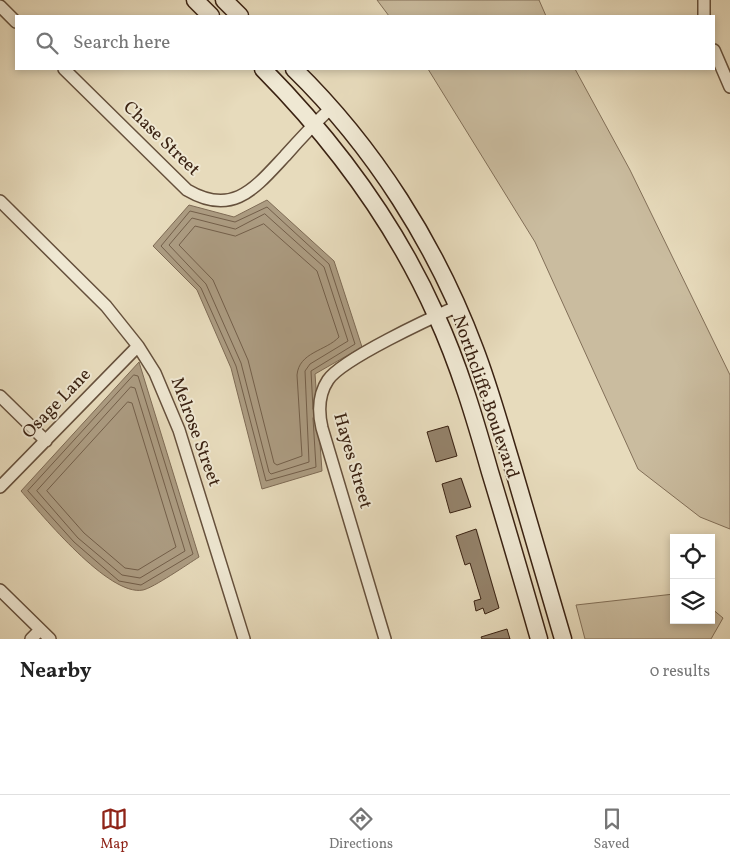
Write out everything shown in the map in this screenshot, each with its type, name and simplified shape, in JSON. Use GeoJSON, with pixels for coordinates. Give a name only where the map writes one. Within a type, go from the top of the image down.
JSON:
{"type":"FeatureCollection","features":[{"type":"Feature","properties":{"kind":"main road"},"geometry":{"type":"LineString","coordinates":[[196,0],[210,15]]}},
{"type":"Feature","properties":{"kind":"main road"},"geometry":{"type":"LineString","coordinates":[[224,0],[239,15]]}},
{"type":"Feature","properties":{"kind":"main road","name":"Northcliffe Boulevard"},"geometry":{"type":"LineString","coordinates":[[264,70],[314,124],[343,159],[372,199],[398,240],[437,315],[470,403],[539,639]]}},
{"type":"Feature","properties":{"kind":"main road","name":"Northcliffe Boulevard"},"geometry":{"type":"LineString","coordinates":[[295,70],[331,108],[391,187],[418,228],[458,306],[492,396],[563,639]]}},
{"type":"Feature","properties":{"kind":"street"},"geometry":{"type":"LineString","coordinates":[[704,0],[704,15]]}},
{"type":"Feature","properties":{"kind":"street"},"geometry":{"type":"LineString","coordinates":[[0,6],[15,21]]}},
{"type":"Feature","properties":{"kind":"street"},"geometry":{"type":"LineString","coordinates":[[715,52],[730,87]]}},
{"type":"Feature","properties":{"kind":"street","name":"Chase Street"},"geometry":{"type":"LineString","coordinates":[[65,70],[187,190],[210,200],[226,201],[238,198],[256,187],[331,108]]}},
{"type":"Feature","properties":{"kind":"street","name":"Melrose Street"},"geometry":{"type":"LineString","coordinates":[[0,201],[106,306],[138,346],[155,373],[179,430],[244,639]]}},
{"type":"Feature","properties":{"kind":"street","name":"Hayes Street"},"geometry":{"type":"LineString","coordinates":[[385,639],[322,428],[319,402],[329,379],[346,363],[437,315],[458,306]]}},
{"type":"Feature","properties":{"kind":"street","name":"Osage Lane"},"geometry":{"type":"LineString","coordinates":[[0,487],[138,346]]}},
{"type":"Feature","properties":{"kind":"street"},"geometry":{"type":"LineString","coordinates":[[0,396],[46,441]]}},
{"type":"Feature","properties":{"kind":"street"},"geometry":{"type":"LineString","coordinates":[[0,590],[50,639]]}},
{"type":"Feature","properties":{"kind":"street"},"geometry":{"type":"LineString","coordinates":[[31,639],[40,630]]}},
{"type":"Feature","properties":{"kind":"shaded area"},"geometry":{"type":"Polygon","coordinates":[[[377,0],[539,0],[546,15],[388,15],[377,0]]]}},
{"type":"Feature","properties":{"kind":"shaded area"},"geometry":{"type":"Polygon","coordinates":[[[429,70],[576,70],[630,170],[730,375],[730,529],[700,517],[638,469],[535,242],[429,70]]]}},
{"type":"Feature","properties":{"kind":"shaded area"},"geometry":{"type":"Polygon","coordinates":[[[670,594],[670,624],[715,624],[715,611],[723,618],[711,639],[585,639],[576,605],[670,594]]]}},
{"type":"Feature","properties":{"kind":"water"},"geometry":{"type":"Polygon","coordinates":[[[267,200],[334,261],[362,347],[315,374],[322,471],[262,489],[231,368],[197,290],[153,246],[189,205],[234,217],[267,200]]]}},
{"type":"Feature","properties":{"kind":"water"},"geometry":{"type":"Polygon","coordinates":[[[139,362],[199,557],[162,581],[143,590],[129,589],[113,581],[95,568],[60,535],[21,491],[139,362]]]}},
{"type":"Feature","properties":{"kind":"building"},"geometry":{"type":"Polygon","coordinates":[[[448,426],[457,456],[436,462],[427,432],[448,426]]]}},
{"type":"Feature","properties":{"kind":"building"},"geometry":{"type":"Polygon","coordinates":[[[461,478],[471,507],[450,513],[442,484],[461,478]]]}},
{"type":"Feature","properties":{"kind":"building"},"geometry":{"type":"Polygon","coordinates":[[[476,529],[499,608],[485,614],[483,608],[476,611],[474,601],[481,599],[470,563],[465,565],[456,536],[476,529]]]}},
{"type":"Feature","properties":{"kind":"building"},"geometry":{"type":"Polygon","coordinates":[[[507,629],[510,639],[482,639],[481,637],[507,629]]]}}]}
